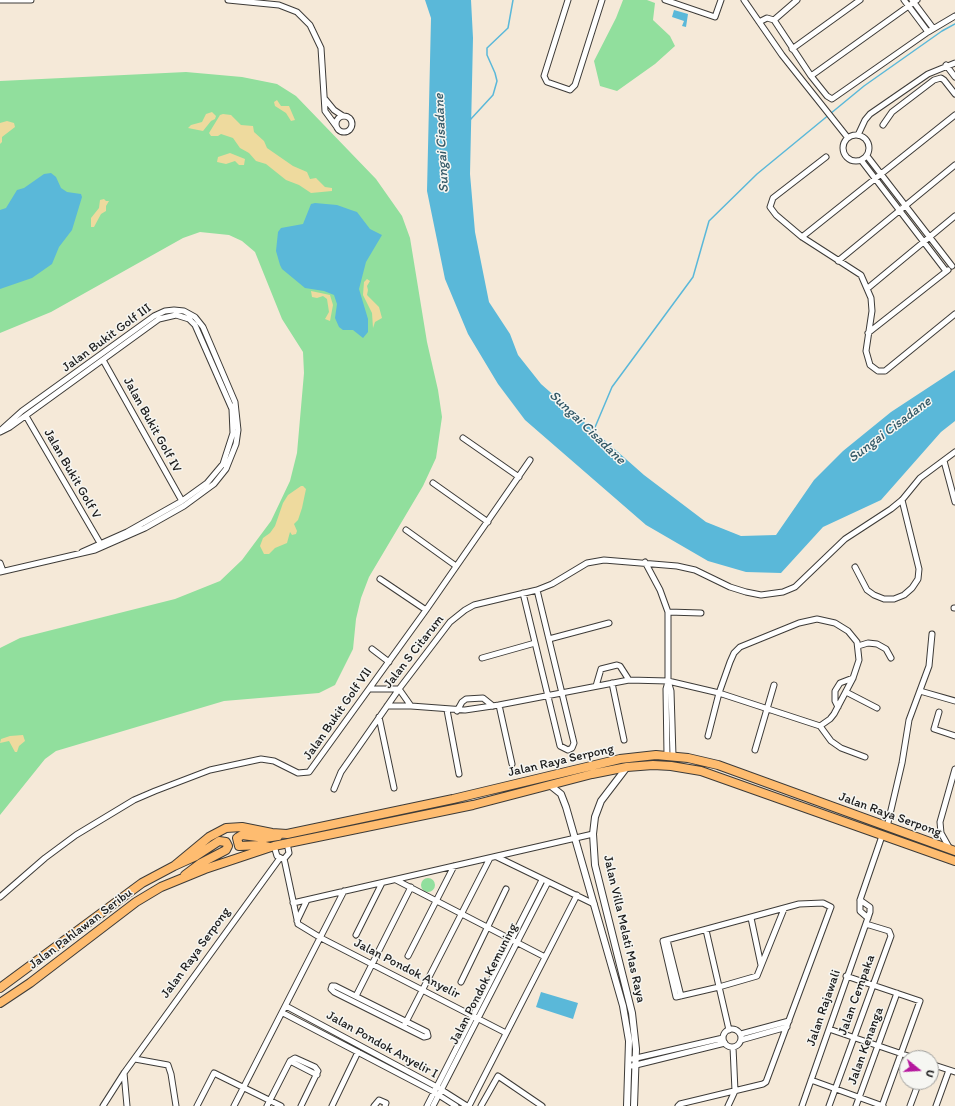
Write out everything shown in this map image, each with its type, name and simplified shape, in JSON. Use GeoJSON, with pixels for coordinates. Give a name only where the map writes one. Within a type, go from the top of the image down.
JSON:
{"type":"FeatureCollection","features":[{"type":"Feature","properties":{"kind":"main road","name":"Jalan Raya Serpong"},"geometry":{"type":"LineString","coordinates":[[174,866],[209,837],[226,828],[242,827],[287,834],[454,799],[620,759],[670,756],[711,763],[953,850]]}},
{"type":"Feature","properties":{"kind":"main road","name":"Jalan Raya Serpong"},"geometry":{"type":"LineString","coordinates":[[179,880],[287,843],[473,805],[627,767],[653,765],[686,768],[715,775],[955,861]]}},
{"type":"Feature","properties":{"kind":"main road"},"geometry":{"type":"LineString","coordinates":[[787,802],[791,791]]}},
{"type":"Feature","properties":{"kind":"main road"},"geometry":{"type":"LineString","coordinates":[[272,847],[261,845],[239,846],[237,838],[242,835],[265,838],[287,834]]}},
{"type":"Feature","properties":{"kind":"main road"},"geometry":{"type":"LineString","coordinates":[[174,866],[196,856],[219,841],[224,841],[227,844],[226,850],[201,863],[179,880]]}},
{"type":"Feature","properties":{"kind":"main road","name":"Jalan Pahlawan Seribu"},"geometry":{"type":"LineString","coordinates":[[0,988],[116,901],[142,883],[174,866]]}},
{"type":"Feature","properties":{"kind":"main road","name":"Jalan Pahlawan Seribu"},"geometry":{"type":"LineString","coordinates":[[0,1003],[30,983],[130,906],[150,893],[179,880]]}},
{"type":"Feature","properties":{"kind":"street"},"geometry":{"type":"LineString","coordinates":[[0,0],[31,0]]}},
{"type":"Feature","properties":{"kind":"street"},"geometry":{"type":"LineString","coordinates":[[228,0],[279,5],[297,12],[304,18],[310,25],[321,48],[325,111],[339,130],[344,132],[350,129],[352,122],[334,110],[325,99]]}},
{"type":"Feature","properties":{"kind":"street"},"geometry":{"type":"LineString","coordinates":[[568,0],[544,76],[547,82],[570,90],[575,86],[602,0]]}},
{"type":"Feature","properties":{"kind":"street"},"geometry":{"type":"LineString","coordinates":[[665,0],[680,2],[716,17],[721,0]]}},
{"type":"Feature","properties":{"kind":"street"},"geometry":{"type":"LineString","coordinates":[[744,0],[782,55],[848,138]]}},
{"type":"Feature","properties":{"kind":"street"},"geometry":{"type":"LineString","coordinates":[[774,20],[797,0]]}},
{"type":"Feature","properties":{"kind":"street"},"geometry":{"type":"LineString","coordinates":[[792,49],[860,0]]}},
{"type":"Feature","properties":{"kind":"street"},"geometry":{"type":"LineString","coordinates":[[904,0],[928,32]]}},
{"type":"Feature","properties":{"kind":"street"},"geometry":{"type":"LineString","coordinates":[[811,76],[914,1],[933,28]]}},
{"type":"Feature","properties":{"kind":"street"},"geometry":{"type":"LineString","coordinates":[[759,22],[767,18],[774,20],[811,76],[827,96],[832,99],[933,28],[955,16]]}},
{"type":"Feature","properties":{"kind":"street"},"geometry":{"type":"LineString","coordinates":[[858,135],[864,120],[870,114],[917,81],[946,65],[955,63]]}},
{"type":"Feature","properties":{"kind":"street"},"geometry":{"type":"LineString","coordinates":[[946,65],[955,77]]}},
{"type":"Feature","properties":{"kind":"street"},"geometry":{"type":"LineString","coordinates":[[883,125],[892,112],[938,78],[944,80],[955,94]]}},
{"type":"Feature","properties":{"kind":"street"},"geometry":{"type":"LineString","coordinates":[[802,237],[955,115]]}},
{"type":"Feature","properties":{"kind":"street"},"geometry":{"type":"LineString","coordinates":[[336,126],[338,119],[343,116]]}},
{"type":"Feature","properties":{"kind":"street"},"geometry":{"type":"LineString","coordinates":[[858,135],[867,141],[869,151],[867,156],[861,160],[850,161],[846,157],[842,147],[848,138],[858,135]]}},
{"type":"Feature","properties":{"kind":"street"},"geometry":{"type":"LineString","coordinates":[[867,156],[930,237],[954,265],[868,333]]}},
{"type":"Feature","properties":{"kind":"street"},"geometry":{"type":"LineString","coordinates":[[826,157],[771,201],[770,206],[772,210],[802,237],[856,271],[868,288],[871,298],[872,311],[866,352],[868,361],[874,369],[882,372],[885,371],[955,314]]}},
{"type":"Feature","properties":{"kind":"street"},"geometry":{"type":"LineString","coordinates":[[861,160],[946,271]]}},
{"type":"Feature","properties":{"kind":"street"},"geometry":{"type":"LineString","coordinates":[[838,261],[955,165]]}},
{"type":"Feature","properties":{"kind":"street"},"geometry":{"type":"LineString","coordinates":[[868,288],[955,216]]}},
{"type":"Feature","properties":{"kind":"street","name":"Jalan Bukit Golf III"},"geometry":{"type":"LineString","coordinates":[[0,431],[22,411],[159,313],[174,310],[184,312],[194,317],[203,327],[231,392],[238,416],[238,436],[226,469],[214,484],[174,512],[121,539],[80,554],[2,571]]}},
{"type":"Feature","properties":{"kind":"street","name":"Jalan Bukit Golf III"},"geometry":{"type":"LineString","coordinates":[[0,431],[10,427],[26,416],[164,317],[176,315],[185,317],[198,329],[229,401],[233,417],[233,433],[226,457],[219,470],[207,483],[182,501],[127,532],[100,543],[80,554]]}},
{"type":"Feature","properties":{"kind":"street","name":"Jalan Bukit Golf IV"},"geometry":{"type":"LineString","coordinates":[[103,360],[182,501]]}},
{"type":"Feature","properties":{"kind":"street","name":"Jalan Bukit Golf V"},"geometry":{"type":"LineString","coordinates":[[26,416],[100,543]]}},
{"type":"Feature","properties":{"kind":"street"},"geometry":{"type":"LineString","coordinates":[[463,438],[519,477]]}},
{"type":"Feature","properties":{"kind":"street","name":"Jalan S Citarum"},"geometry":{"type":"LineString","coordinates":[[334,789],[337,778],[399,689],[458,615],[474,605],[537,590],[552,584],[587,563],[604,560],[645,562],[695,570],[730,587],[761,595],[784,592],[795,587],[846,538],[892,509],[902,500],[920,478],[955,452]]}},
{"type":"Feature","properties":{"kind":"street","name":"Jalan Bukit Golf VII"},"geometry":{"type":"LineString","coordinates":[[0,897],[45,858],[76,835],[128,804],[155,791],[210,770],[261,759],[274,761],[298,773],[304,774],[309,772],[426,610],[530,460]]}},
{"type":"Feature","properties":{"kind":"street"},"geometry":{"type":"LineString","coordinates":[[944,461],[955,502]]}},
{"type":"Feature","properties":{"kind":"street"},"geometry":{"type":"LineString","coordinates":[[433,483],[488,522]]}},
{"type":"Feature","properties":{"kind":"street"},"geometry":{"type":"LineString","coordinates":[[855,567],[867,590],[884,599],[894,599],[904,595],[912,588],[918,579],[919,570],[902,500]]}},
{"type":"Feature","properties":{"kind":"street"},"geometry":{"type":"LineString","coordinates":[[406,530],[456,566]]}},
{"type":"Feature","properties":{"kind":"street"},"geometry":{"type":"LineString","coordinates":[[645,562],[660,590],[668,612],[668,681],[666,689],[670,756]]}},
{"type":"Feature","properties":{"kind":"street"},"geometry":{"type":"LineString","coordinates":[[0,563],[2,571]]}},
{"type":"Feature","properties":{"kind":"street"},"geometry":{"type":"LineString","coordinates":[[380,579],[426,610]]}},
{"type":"Feature","properties":{"kind":"street"},"geometry":{"type":"LineString","coordinates":[[523,593],[560,746],[568,750],[572,748],[574,743],[537,590]]}},
{"type":"Feature","properties":{"kind":"street"},"geometry":{"type":"LineString","coordinates":[[668,612],[701,613]]}},
{"type":"Feature","properties":{"kind":"street"},"geometry":{"type":"LineString","coordinates":[[708,736],[719,693],[734,653],[740,647],[799,623],[817,619],[835,623],[848,631],[857,642],[859,660],[853,678],[838,707],[830,719],[820,726]]}},
{"type":"Feature","properties":{"kind":"street"},"geometry":{"type":"LineString","coordinates":[[549,639],[609,623]]}},
{"type":"Feature","properties":{"kind":"street"},"geometry":{"type":"LineString","coordinates":[[887,827],[902,763],[910,720],[929,666],[932,634]]}},
{"type":"Feature","properties":{"kind":"street"},"geometry":{"type":"LineString","coordinates":[[482,658],[535,643]]}},
{"type":"Feature","properties":{"kind":"street"},"geometry":{"type":"LineString","coordinates":[[858,646],[868,643],[876,644],[886,649],[891,658]]}},
{"type":"Feature","properties":{"kind":"street"},"geometry":{"type":"LineString","coordinates":[[372,650],[389,662]]}},
{"type":"Feature","properties":{"kind":"street"},"geometry":{"type":"LineString","coordinates":[[596,686],[601,669],[617,665],[620,666],[629,680]]}},
{"type":"Feature","properties":{"kind":"street"},"geometry":{"type":"LineString","coordinates":[[838,707],[835,701],[835,690],[840,683],[853,678]]}},
{"type":"Feature","properties":{"kind":"street"},"geometry":{"type":"LineString","coordinates":[[387,706],[411,706],[457,711],[499,706],[561,692],[629,680],[668,681],[719,693],[820,726],[831,741],[841,748],[866,757]]}},
{"type":"Feature","properties":{"kind":"street"},"geometry":{"type":"LineString","coordinates":[[612,683],[624,740]]}},
{"type":"Feature","properties":{"kind":"street"},"geometry":{"type":"LineString","coordinates":[[755,750],[774,686]]}},
{"type":"Feature","properties":{"kind":"street"},"geometry":{"type":"LineString","coordinates":[[369,689],[399,689],[411,706]]}},
{"type":"Feature","properties":{"kind":"street"},"geometry":{"type":"LineString","coordinates":[[920,691],[955,701]]}},
{"type":"Feature","properties":{"kind":"street"},"geometry":{"type":"LineString","coordinates":[[846,692],[877,708]]}},
{"type":"Feature","properties":{"kind":"street"},"geometry":{"type":"LineString","coordinates":[[457,711],[462,702],[466,699],[483,698],[493,706]]}},
{"type":"Feature","properties":{"kind":"street"},"geometry":{"type":"LineString","coordinates":[[499,706],[512,764]]}},
{"type":"Feature","properties":{"kind":"street"},"geometry":{"type":"LineString","coordinates":[[447,710],[459,774]]}},
{"type":"Feature","properties":{"kind":"street"},"geometry":{"type":"LineString","coordinates":[[939,712],[934,729],[955,736]]}},
{"type":"Feature","properties":{"kind":"street"},"geometry":{"type":"LineString","coordinates":[[379,717],[394,788]]}},
{"type":"Feature","properties":{"kind":"street","name":"Jalan Villa Melati Mas Raya"},"geometry":{"type":"LineString","coordinates":[[627,767],[601,801],[595,817],[593,834],[596,865],[632,1013],[634,1106]]}},
{"type":"Feature","properties":{"kind":"street"},"geometry":{"type":"LineString","coordinates":[[953,850],[941,833],[940,822],[955,769]]}},
{"type":"Feature","properties":{"kind":"street","name":"Jalan Villa Melati Mas Raya"},"geometry":{"type":"LineString","coordinates":[[551,786],[562,796],[576,838],[623,1006],[632,1059]]}},
{"type":"Feature","properties":{"kind":"street"},"geometry":{"type":"LineString","coordinates":[[293,903],[593,834]]}},
{"type":"Feature","properties":{"kind":"street"},"geometry":{"type":"LineString","coordinates":[[860,900],[870,908],[868,918],[860,911],[860,900],[882,836]]}},
{"type":"Feature","properties":{"kind":"street"},"geometry":{"type":"LineString","coordinates":[[284,858],[289,853],[287,843]]}},
{"type":"Feature","properties":{"kind":"street"},"geometry":{"type":"LineString","coordinates":[[272,847],[277,856],[284,858]]}},
{"type":"Feature","properties":{"kind":"street"},"geometry":{"type":"LineString","coordinates":[[498,857],[594,904]]}},
{"type":"Feature","properties":{"kind":"street"},"geometry":{"type":"LineString","coordinates":[[284,858],[296,924]]}},
{"type":"Feature","properties":{"kind":"street","name":"Jalan Raya Serpong"},"geometry":{"type":"LineString","coordinates":[[103,1106],[135,1058],[284,858]]}},
{"type":"Feature","properties":{"kind":"street"},"geometry":{"type":"LineString","coordinates":[[404,1027],[490,858]]}},
{"type":"Feature","properties":{"kind":"street"},"geometry":{"type":"LineString","coordinates":[[408,956],[454,866]]}},
{"type":"Feature","properties":{"kind":"street"},"geometry":{"type":"LineString","coordinates":[[396,880],[545,957]]}},
{"type":"Feature","properties":{"kind":"street","name":"Jalan Pondok Kemuning"},"geometry":{"type":"LineString","coordinates":[[438,1091],[529,906],[545,881]]}},
{"type":"Feature","properties":{"kind":"street","name":"Jalan Pondok Kemuning"},"geometry":{"type":"LineString","coordinates":[[438,1091],[479,1018],[535,909],[545,881]]}},
{"type":"Feature","properties":{"kind":"street"},"geometry":{"type":"LineString","coordinates":[[356,935],[382,883]]}},
{"type":"Feature","properties":{"kind":"street"},"geometry":{"type":"LineString","coordinates":[[356,996],[411,888]]}},
{"type":"Feature","properties":{"kind":"street"},"geometry":{"type":"LineString","coordinates":[[460,982],[506,889]]}},
{"type":"Feature","properties":{"kind":"street"},"geometry":{"type":"LineString","coordinates":[[234,1106],[283,1013],[344,891]]}},
{"type":"Feature","properties":{"kind":"street"},"geometry":{"type":"LineString","coordinates":[[468,1106],[577,895]]}},
{"type":"Feature","properties":{"kind":"street"},"geometry":{"type":"LineString","coordinates":[[296,924],[307,900]]}},
{"type":"Feature","properties":{"kind":"street"},"geometry":{"type":"LineString","coordinates":[[678,1106],[680,1104],[766,1082],[830,907],[823,903],[813,902],[799,904],[667,940],[681,996],[719,987],[757,976],[784,909]]}},
{"type":"Feature","properties":{"kind":"street"},"geometry":{"type":"LineString","coordinates":[[529,906],[535,909]]}},
{"type":"Feature","properties":{"kind":"street"},"geometry":{"type":"LineString","coordinates":[[751,918],[761,965]]}},
{"type":"Feature","properties":{"kind":"street","name":"Jalan Rajawali"},"geometry":{"type":"LineString","coordinates":[[802,1106],[846,976],[868,918]]}},
{"type":"Feature","properties":{"kind":"street","name":"Jalan Pondok Anyelir"},"geometry":{"type":"LineString","coordinates":[[296,924],[506,1033]]}},
{"type":"Feature","properties":{"kind":"street","name":"Jalan Cempaka"},"geometry":{"type":"LineString","coordinates":[[829,1106],[891,936],[889,931],[866,924]]}},
{"type":"Feature","properties":{"kind":"street"},"geometry":{"type":"LineString","coordinates":[[706,930],[729,1030],[724,1041]]}},
{"type":"Feature","properties":{"kind":"street"},"geometry":{"type":"LineString","coordinates":[[846,976],[920,1001],[902,1050]]}},
{"type":"Feature","properties":{"kind":"street"},"geometry":{"type":"LineString","coordinates":[[335,986],[356,996],[427,1032],[428,1036],[424,1037],[377,1014],[334,992],[331,987],[335,986]]}},
{"type":"Feature","properties":{"kind":"street","name":"Jalan Kenanga"},"geometry":{"type":"LineString","coordinates":[[856,1106],[897,993]]}},
{"type":"Feature","properties":{"kind":"street","name":"Jalan Pondok Anyelir I"},"geometry":{"type":"LineString","coordinates":[[286,1006],[438,1091],[456,1106]]}},
{"type":"Feature","properties":{"kind":"street"},"geometry":{"type":"LineString","coordinates":[[377,1014],[380,1008]]}},
{"type":"Feature","properties":{"kind":"street","name":"Jalan Pondok Anyelir I"},"geometry":{"type":"LineString","coordinates":[[283,1013],[468,1106]]}},
{"type":"Feature","properties":{"kind":"street"},"geometry":{"type":"LineString","coordinates":[[741,1037],[789,1021]]}},
{"type":"Feature","properties":{"kind":"street"},"geometry":{"type":"LineString","coordinates":[[741,1037],[787,1027]]}},
{"type":"Feature","properties":{"kind":"street"},"geometry":{"type":"LineString","coordinates":[[829,1029],[899,1053]]}},
{"type":"Feature","properties":{"kind":"street"},"geometry":{"type":"LineString","coordinates":[[729,1030],[736,1030],[741,1037]]}},
{"type":"Feature","properties":{"kind":"street"},"geometry":{"type":"LineString","coordinates":[[733,1047],[738,1045],[741,1037]]}},
{"type":"Feature","properties":{"kind":"street"},"geometry":{"type":"LineString","coordinates":[[632,1059],[724,1041],[733,1047]]}},
{"type":"Feature","properties":{"kind":"street"},"geometry":{"type":"LineString","coordinates":[[632,1066],[724,1041]]}},
{"type":"Feature","properties":{"kind":"street"},"geometry":{"type":"LineString","coordinates":[[728,1106],[735,1091],[733,1047]]}},
{"type":"Feature","properties":{"kind":"street"},"geometry":{"type":"LineString","coordinates":[[339,1106],[333,1105],[358,1052]]}},
{"type":"Feature","properties":{"kind":"street"},"geometry":{"type":"LineString","coordinates":[[135,1058],[168,1065],[171,1074],[176,1106]]}},
{"type":"Feature","properties":{"kind":"street"},"geometry":{"type":"LineString","coordinates":[[811,1080],[882,1106],[899,1059]]}},
{"type":"Feature","properties":{"kind":"street"},"geometry":{"type":"LineString","coordinates":[[267,1106],[290,1061],[317,1075],[301,1106]]}},
{"type":"Feature","properties":{"kind":"street","name":"Jalan Villa Melati Mas Raya"},"geometry":{"type":"LineString","coordinates":[[627,1106],[632,1066]]}},
{"type":"Feature","properties":{"kind":"street"},"geometry":{"type":"LineString","coordinates":[[939,1067],[955,1072]]}},
{"type":"Feature","properties":{"kind":"street"},"geometry":{"type":"LineString","coordinates":[[936,1106],[949,1070]]}},
{"type":"Feature","properties":{"kind":"street"},"geometry":{"type":"LineString","coordinates":[[197,1106],[214,1073],[281,1106]]}},
{"type":"Feature","properties":{"kind":"street"},"geometry":{"type":"LineString","coordinates":[[124,1074],[127,1106]]}},
{"type":"Feature","properties":{"kind":"street"},"geometry":{"type":"LineString","coordinates":[[481,1106],[498,1076],[542,1106]]}},
{"type":"Feature","properties":{"kind":"street"},"geometry":{"type":"LineString","coordinates":[[910,1106],[916,1090]]}},
{"type":"Feature","properties":{"kind":"street"},"geometry":{"type":"LineString","coordinates":[[427,1106],[438,1091]]}},
{"type":"Feature","properties":{"kind":"street"},"geometry":{"type":"LineString","coordinates":[[433,1106],[438,1091]]}},
{"type":"Feature","properties":{"kind":"street"},"geometry":{"type":"LineString","coordinates":[[374,1106],[379,1100],[386,1103],[385,1106]]}},
{"type":"Feature","properties":{"kind":"green space"},"geometry":{"type":"Polygon","coordinates":[[[623,0],[647,0],[655,3],[653,20],[670,36],[675,46],[655,64],[617,91],[600,86],[594,61],[616,18],[623,0]]]}},
{"type":"Feature","properties":{"kind":"green space"},"geometry":{"type":"Polygon","coordinates":[[[186,72],[242,77],[277,84],[296,96],[376,179],[402,216],[410,238],[427,342],[438,390],[442,417],[436,458],[423,486],[369,577],[361,598],[356,619],[353,649],[335,685],[319,693],[224,701],[56,751],[45,759],[0,815],[0,648],[20,638],[175,599],[220,581],[242,560],[271,521],[290,481],[297,453],[304,373],[303,352],[282,319],[255,252],[242,241],[229,235],[200,232],[183,238],[51,312],[0,333],[0,81],[186,72]]]}},
{"type":"Feature","properties":{"kind":"green space"},"geometry":{"type":"Polygon","coordinates":[[[428,878],[433,880],[435,885],[433,890],[428,892],[423,890],[421,885],[423,880],[428,878]]]}},
{"type":"Feature","properties":{"kind":"sand"},"geometry":{"type":"Polygon","coordinates":[[[277,100],[281,106],[289,106],[295,120],[291,121],[286,113],[275,106],[274,102],[277,100]]]}},
{"type":"Feature","properties":{"kind":"sand"},"geometry":{"type":"Polygon","coordinates":[[[212,112],[216,116],[215,119],[211,121],[203,131],[188,128],[191,125],[202,122],[206,114],[212,112]]]}},
{"type":"Feature","properties":{"kind":"sand"},"geometry":{"type":"Polygon","coordinates":[[[220,115],[231,115],[241,125],[253,126],[254,132],[264,141],[267,148],[293,166],[307,172],[310,179],[316,178],[325,187],[332,188],[332,191],[311,193],[299,185],[286,180],[266,164],[256,161],[249,153],[240,148],[233,138],[221,134],[218,136],[211,136],[209,133],[220,115]]]}},
{"type":"Feature","properties":{"kind":"sand"},"geometry":{"type":"Polygon","coordinates":[[[7,121],[14,123],[15,127],[2,137],[2,142],[0,144],[0,123],[7,121]]]}},
{"type":"Feature","properties":{"kind":"sand"},"geometry":{"type":"Polygon","coordinates":[[[230,153],[245,159],[244,165],[239,165],[235,161],[226,164],[217,162],[218,157],[230,153]]]}},
{"type":"Feature","properties":{"kind":"sand"},"geometry":{"type":"Polygon","coordinates":[[[104,199],[109,201],[106,206],[106,211],[101,214],[94,227],[91,227],[91,218],[99,208],[100,200],[104,199]]]}},
{"type":"Feature","properties":{"kind":"sand"},"geometry":{"type":"Polygon","coordinates":[[[367,279],[370,281],[367,286],[367,295],[379,307],[382,318],[375,322],[373,328],[372,313],[363,295],[364,282],[367,279]]]}},
{"type":"Feature","properties":{"kind":"sand"},"geometry":{"type":"Polygon","coordinates":[[[311,291],[330,295],[333,305],[330,321],[325,319],[329,312],[327,299],[323,296],[317,298],[312,297],[311,291]]]}},
{"type":"Feature","properties":{"kind":"sand"},"geometry":{"type":"Polygon","coordinates":[[[301,486],[306,489],[298,520],[294,524],[297,531],[296,534],[292,535],[290,532],[287,543],[275,548],[269,554],[264,554],[260,546],[263,538],[270,533],[275,526],[283,503],[288,495],[301,486]]]}},
{"type":"Feature","properties":{"kind":"sand"},"geometry":{"type":"Polygon","coordinates":[[[23,735],[25,741],[19,746],[17,752],[15,752],[9,741],[0,743],[1,739],[10,736],[23,735]]]}},
{"type":"Feature","properties":{"kind":"water","name":"Sungai Cisadane"},"geometry":{"type":"Polygon","coordinates":[[[425,0],[471,0],[473,38],[470,174],[475,232],[489,302],[510,334],[518,355],[541,384],[644,475],[706,522],[741,536],[776,535],[814,480],[843,451],[891,412],[955,370],[955,421],[941,432],[881,500],[823,527],[781,573],[746,572],[708,561],[646,525],[525,420],[498,384],[468,334],[445,279],[427,191],[431,18],[425,0]]]}},
{"type":"Feature","properties":{"kind":"water"},"geometry":{"type":"Polygon","coordinates":[[[674,10],[688,14],[686,27],[682,26],[684,21],[672,17],[674,10]]]}},
{"type":"Feature","properties":{"kind":"water"},"geometry":{"type":"Polygon","coordinates":[[[51,173],[56,177],[61,188],[67,192],[81,194],[82,197],[72,230],[59,247],[52,264],[32,278],[0,289],[0,210],[6,208],[17,190],[24,188],[44,174],[51,173]]]}},
{"type":"Feature","properties":{"kind":"water"},"geometry":{"type":"Polygon","coordinates":[[[311,204],[337,205],[357,212],[370,229],[382,235],[366,262],[359,289],[368,319],[368,332],[363,338],[353,330],[343,330],[339,327],[335,318],[337,304],[334,295],[324,291],[305,288],[282,269],[280,265],[276,251],[278,232],[281,228],[303,224],[311,204]]]}},
{"type":"Feature","properties":{"kind":"water"},"geometry":{"type":"Polygon","coordinates":[[[541,992],[578,1003],[573,1019],[536,1007],[541,992]]]}},
{"type":"Feature","properties":{"kind":"waterway"},"geometry":{"type":"LineString","coordinates":[[470,120],[493,95],[497,81],[487,55],[487,48],[508,28],[513,0]]}},
{"type":"Feature","properties":{"kind":"waterway","name":"Sungai Cisadane"},"geometry":{"type":"LineString","coordinates":[[593,432],[612,387],[693,277],[709,221],[757,174],[864,86],[942,31],[955,24]]}}]}
